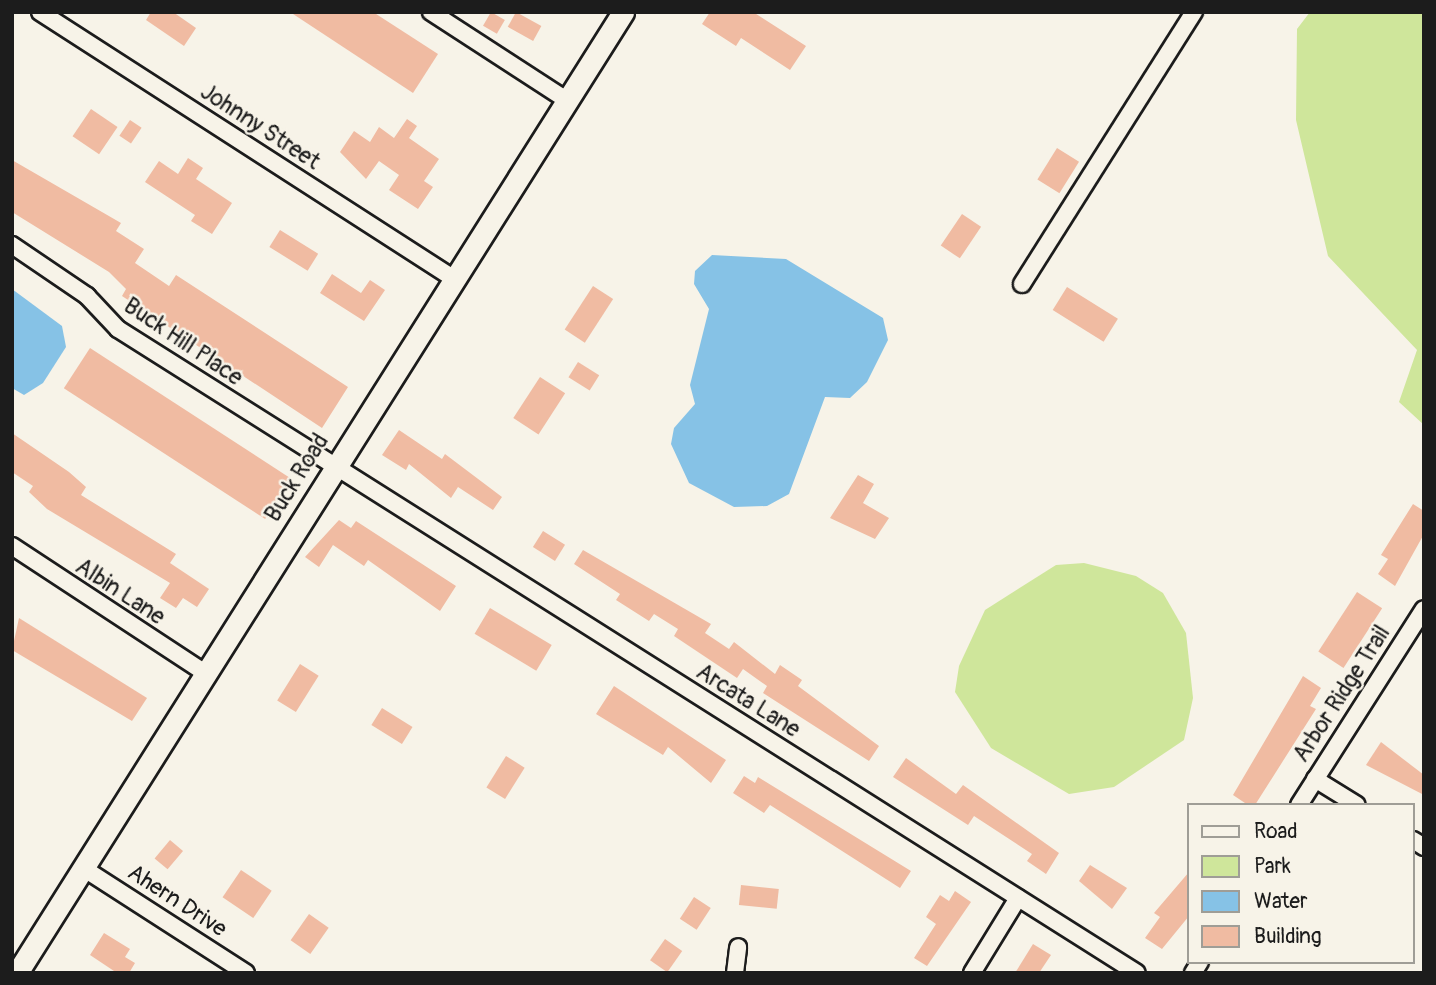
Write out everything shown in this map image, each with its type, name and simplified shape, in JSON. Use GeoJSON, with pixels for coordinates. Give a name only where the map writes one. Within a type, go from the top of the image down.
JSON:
{"type":"FeatureCollection","features":[{"type":"Feature","properties":{"kind":"street","name":"Johnny Street"},"geometry":{"type":"LineString","coordinates":[[40,12],[455,279]]}},
{"type":"Feature","properties":{"kind":"street"},"geometry":{"type":"LineString","coordinates":[[431,12],[568,101]]}},
{"type":"Feature","properties":{"kind":"street","name":"Buck Road"},"geometry":{"type":"LineString","coordinates":[[17,973],[623,12]]}},
{"type":"Feature","properties":{"kind":"street"},"geometry":{"type":"LineString","coordinates":[[1022,284],[1194,12]]}},
{"type":"Feature","properties":{"kind":"street","name":"Buck Hill Place"},"geometry":{"type":"LineString","coordinates":[[12,245],[87,296],[118,329],[335,468]]}},
{"type":"Feature","properties":{"kind":"street","name":"Arcata Lane"},"geometry":{"type":"LineString","coordinates":[[335,468],[1137,973]]}},
{"type":"Feature","properties":{"kind":"street","name":"Albin Lane"},"geometry":{"type":"LineString","coordinates":[[12,546],[205,673]]}},
{"type":"Feature","properties":{"kind":"street","name":"Arbor Ridge Trail"},"geometry":{"type":"LineString","coordinates":[[1300,803],[1424,609]]}},
{"type":"Feature","properties":{"kind":"street"},"geometry":{"type":"LineString","coordinates":[[1315,779],[1354,803]]}},
{"type":"Feature","properties":{"kind":"street","name":"Ahern Drive"},"geometry":{"type":"LineString","coordinates":[[83,868],[246,973]]}},
{"type":"Feature","properties":{"kind":"street"},"geometry":{"type":"LineString","coordinates":[[972,973],[1018,898]]}},
{"type":"Feature","properties":{"kind":"street"},"geometry":{"type":"LineString","coordinates":[[735,973],[738,947]]}},
{"type":"Feature","properties":{"kind":"green space"},"geometry":{"type":"Polygon","coordinates":[[[1310,12],[1424,12],[1424,425],[1399,402],[1417,350],[1328,256],[1296,120],[1297,29],[1310,12]]]}},
{"type":"Feature","properties":{"kind":"green space"},"geometry":{"type":"Polygon","coordinates":[[[1084,563],[1136,576],[1163,593],[1186,633],[1193,698],[1184,740],[1114,787],[1069,794],[991,748],[955,692],[959,666],[985,610],[1056,565],[1084,563]]]}},
{"type":"Feature","properties":{"kind":"water"},"geometry":{"type":"Polygon","coordinates":[[[712,255],[786,259],[883,318],[888,340],[867,382],[850,398],[825,397],[789,494],[767,506],[734,507],[689,483],[671,444],[674,428],[695,404],[690,385],[709,309],[694,284],[695,271],[712,255]]]}},
{"type":"Feature","properties":{"kind":"water"},"geometry":{"type":"Polygon","coordinates":[[[12,289],[62,326],[66,347],[43,383],[24,395],[12,388],[12,289]]]}},
{"type":"Feature","properties":{"kind":"building"},"geometry":{"type":"Polygon","coordinates":[[[151,12],[173,12],[196,28],[184,46],[146,20],[151,12]]]}},
{"type":"Feature","properties":{"kind":"building"},"geometry":{"type":"Polygon","coordinates":[[[290,12],[373,12],[438,54],[413,93],[290,12]]]}},
{"type":"Feature","properties":{"kind":"building"},"geometry":{"type":"Polygon","coordinates":[[[491,12],[505,20],[497,34],[483,26],[491,12]]]}},
{"type":"Feature","properties":{"kind":"building"},"geometry":{"type":"Polygon","coordinates":[[[516,12],[541,26],[533,41],[508,27],[516,12]]]}},
{"type":"Feature","properties":{"kind":"building"},"geometry":{"type":"Polygon","coordinates":[[[710,12],[753,12],[806,46],[790,70],[741,38],[736,46],[702,24],[710,12]]]}},
{"type":"Feature","properties":{"kind":"building"},"geometry":{"type":"Polygon","coordinates":[[[91,109],[118,127],[99,154],[73,136],[91,109]]]}},
{"type":"Feature","properties":{"kind":"building"},"geometry":{"type":"Polygon","coordinates":[[[407,119],[417,126],[409,138],[439,159],[424,181],[433,187],[418,209],[389,190],[399,175],[379,161],[366,179],[340,152],[354,131],[370,142],[379,127],[394,138],[407,119]]]}},
{"type":"Feature","properties":{"kind":"building"},"geometry":{"type":"Polygon","coordinates":[[[130,120],[142,128],[131,144],[119,136],[130,120]]]}},
{"type":"Feature","properties":{"kind":"building"},"geometry":{"type":"Polygon","coordinates":[[[1057,148],[1079,162],[1059,193],[1037,179],[1057,148]]]}},
{"type":"Feature","properties":{"kind":"building"},"geometry":{"type":"Polygon","coordinates":[[[188,158],[203,168],[196,179],[232,203],[212,234],[191,221],[195,215],[145,182],[159,161],[178,174],[188,158]]]}},
{"type":"Feature","properties":{"kind":"building"},"geometry":{"type":"Polygon","coordinates":[[[12,160],[121,223],[116,231],[144,249],[135,263],[169,286],[176,275],[348,387],[322,428],[122,296],[126,289],[109,272],[12,212],[12,160]]]}},
{"type":"Feature","properties":{"kind":"building"},"geometry":{"type":"Polygon","coordinates":[[[962,214],[981,227],[960,258],[941,246],[962,214]]]}},
{"type":"Feature","properties":{"kind":"building"},"geometry":{"type":"Polygon","coordinates":[[[280,230],[318,254],[308,271],[269,247],[280,230]]]}},
{"type":"Feature","properties":{"kind":"building"},"geometry":{"type":"Polygon","coordinates":[[[332,274],[361,293],[370,280],[385,290],[364,321],[320,293],[332,274]]]}},
{"type":"Feature","properties":{"kind":"building"},"geometry":{"type":"Polygon","coordinates":[[[593,286],[613,299],[585,343],[565,330],[593,286]]]}},
{"type":"Feature","properties":{"kind":"building"},"geometry":{"type":"Polygon","coordinates":[[[1067,287],[1118,319],[1104,342],[1053,310],[1067,287]]]}},
{"type":"Feature","properties":{"kind":"building"},"geometry":{"type":"Polygon","coordinates":[[[90,348],[291,479],[265,519],[64,388],[90,348]]]}},
{"type":"Feature","properties":{"kind":"building"},"geometry":{"type":"Polygon","coordinates":[[[578,362],[599,375],[590,391],[568,377],[578,362]]]}},
{"type":"Feature","properties":{"kind":"building"},"geometry":{"type":"Polygon","coordinates":[[[540,377],[565,393],[538,434],[513,418],[540,377]]]}},
{"type":"Feature","properties":{"kind":"building"},"geometry":{"type":"Polygon","coordinates":[[[399,430],[442,459],[445,454],[502,497],[493,510],[458,487],[451,498],[409,464],[406,470],[382,455],[399,430]]]}},
{"type":"Feature","properties":{"kind":"building"},"geometry":{"type":"Polygon","coordinates":[[[12,433],[86,487],[81,495],[176,554],[170,563],[209,589],[197,607],[183,598],[176,608],[160,598],[170,583],[47,509],[29,492],[33,486],[12,472],[12,433]]]}},
{"type":"Feature","properties":{"kind":"building"},"geometry":{"type":"Polygon","coordinates":[[[858,475],[874,484],[863,503],[889,518],[875,539],[830,518],[858,475]]]}},
{"type":"Feature","properties":{"kind":"building"},"geometry":{"type":"Polygon","coordinates":[[[1413,504],[1424,511],[1424,534],[1395,586],[1378,574],[1388,559],[1381,555],[1413,504]]]}},
{"type":"Feature","properties":{"kind":"building"},"geometry":{"type":"Polygon","coordinates":[[[339,520],[351,528],[356,521],[456,586],[440,611],[368,560],[364,566],[333,545],[319,567],[305,557],[339,520]]]}},
{"type":"Feature","properties":{"kind":"building"},"geometry":{"type":"Polygon","coordinates":[[[543,531],[565,545],[555,561],[533,547],[543,531]]]}},
{"type":"Feature","properties":{"kind":"building"},"geometry":{"type":"Polygon","coordinates":[[[583,550],[711,624],[705,633],[729,649],[734,642],[775,674],[780,665],[802,680],[798,686],[879,746],[869,761],[763,693],[767,686],[743,669],[737,678],[674,636],[678,629],[654,614],[649,621],[616,600],[620,594],[574,564],[583,550]]]}},
{"type":"Feature","properties":{"kind":"building"},"geometry":{"type":"Polygon","coordinates":[[[1357,592],[1382,608],[1343,668],[1318,652],[1357,592]]]}},
{"type":"Feature","properties":{"kind":"building"},"geometry":{"type":"Polygon","coordinates":[[[490,608],[552,645],[536,671],[475,634],[490,608]]]}},
{"type":"Feature","properties":{"kind":"building"},"geometry":{"type":"Polygon","coordinates":[[[19,618],[147,698],[132,721],[12,650],[19,618]]]}},
{"type":"Feature","properties":{"kind":"building"},"geometry":{"type":"Polygon","coordinates":[[[300,664],[319,676],[296,712],[277,700],[300,664]]]}},
{"type":"Feature","properties":{"kind":"building"},"geometry":{"type":"Polygon","coordinates":[[[1303,676],[1321,688],[1310,706],[1316,709],[1256,803],[1245,803],[1233,795],[1303,676]]]}},
{"type":"Feature","properties":{"kind":"building"},"geometry":{"type":"Polygon","coordinates":[[[614,686],[726,760],[711,783],[668,747],[663,755],[596,714],[614,686]]]}},
{"type":"Feature","properties":{"kind":"building"},"geometry":{"type":"Polygon","coordinates":[[[382,708],[413,727],[402,744],[371,725],[382,708]]]}},
{"type":"Feature","properties":{"kind":"building"},"geometry":{"type":"Polygon","coordinates":[[[1381,742],[1424,775],[1424,795],[1366,765],[1381,742]]]}},
{"type":"Feature","properties":{"kind":"building"},"geometry":{"type":"Polygon","coordinates":[[[506,756],[525,768],[505,799],[486,787],[506,756]]]}},
{"type":"Feature","properties":{"kind":"building"},"geometry":{"type":"Polygon","coordinates":[[[906,758],[956,794],[963,785],[1059,853],[1046,874],[1027,861],[1032,854],[974,816],[968,825],[893,777],[906,758]]]}},
{"type":"Feature","properties":{"kind":"building"},"geometry":{"type":"Polygon","coordinates":[[[744,776],[755,783],[758,777],[911,871],[900,888],[770,805],[764,813],[733,793],[744,776]]]}},
{"type":"Feature","properties":{"kind":"building"},"geometry":{"type":"Polygon","coordinates":[[[170,840],[183,851],[168,869],[155,858],[170,840]]]}},
{"type":"Feature","properties":{"kind":"building"},"geometry":{"type":"Polygon","coordinates":[[[1090,865],[1127,888],[1112,909],[1079,881],[1090,865]]]}},
{"type":"Feature","properties":{"kind":"building"},"geometry":{"type":"Polygon","coordinates":[[[241,870],[272,891],[253,918],[223,897],[241,870]]]}},
{"type":"Feature","properties":{"kind":"building"},"geometry":{"type":"Polygon","coordinates":[[[1188,873],[1188,917],[1162,949],[1145,938],[1160,917],[1154,913],[1188,873]]]}},
{"type":"Feature","properties":{"kind":"building"},"geometry":{"type":"Polygon","coordinates":[[[741,885],[779,889],[777,909],[739,905],[741,885]]]}},
{"type":"Feature","properties":{"kind":"building"},"geometry":{"type":"Polygon","coordinates":[[[955,891],[971,902],[927,966],[914,958],[936,924],[926,917],[940,895],[949,901],[955,891]]]}},
{"type":"Feature","properties":{"kind":"building"},"geometry":{"type":"Polygon","coordinates":[[[694,897],[711,908],[697,930],[680,919],[694,897]]]}},
{"type":"Feature","properties":{"kind":"building"},"geometry":{"type":"Polygon","coordinates":[[[309,914],[329,928],[310,954],[291,940],[309,914]]]}},
{"type":"Feature","properties":{"kind":"building"},"geometry":{"type":"Polygon","coordinates":[[[104,933],[130,949],[125,957],[135,963],[129,973],[117,973],[90,955],[104,933]]]}},
{"type":"Feature","properties":{"kind":"building"},"geometry":{"type":"Polygon","coordinates":[[[665,939],[682,951],[667,972],[650,960],[665,939]]]}},
{"type":"Feature","properties":{"kind":"building"},"geometry":{"type":"Polygon","coordinates":[[[1033,944],[1051,955],[1039,973],[1015,973],[1033,944]]]}}]}
